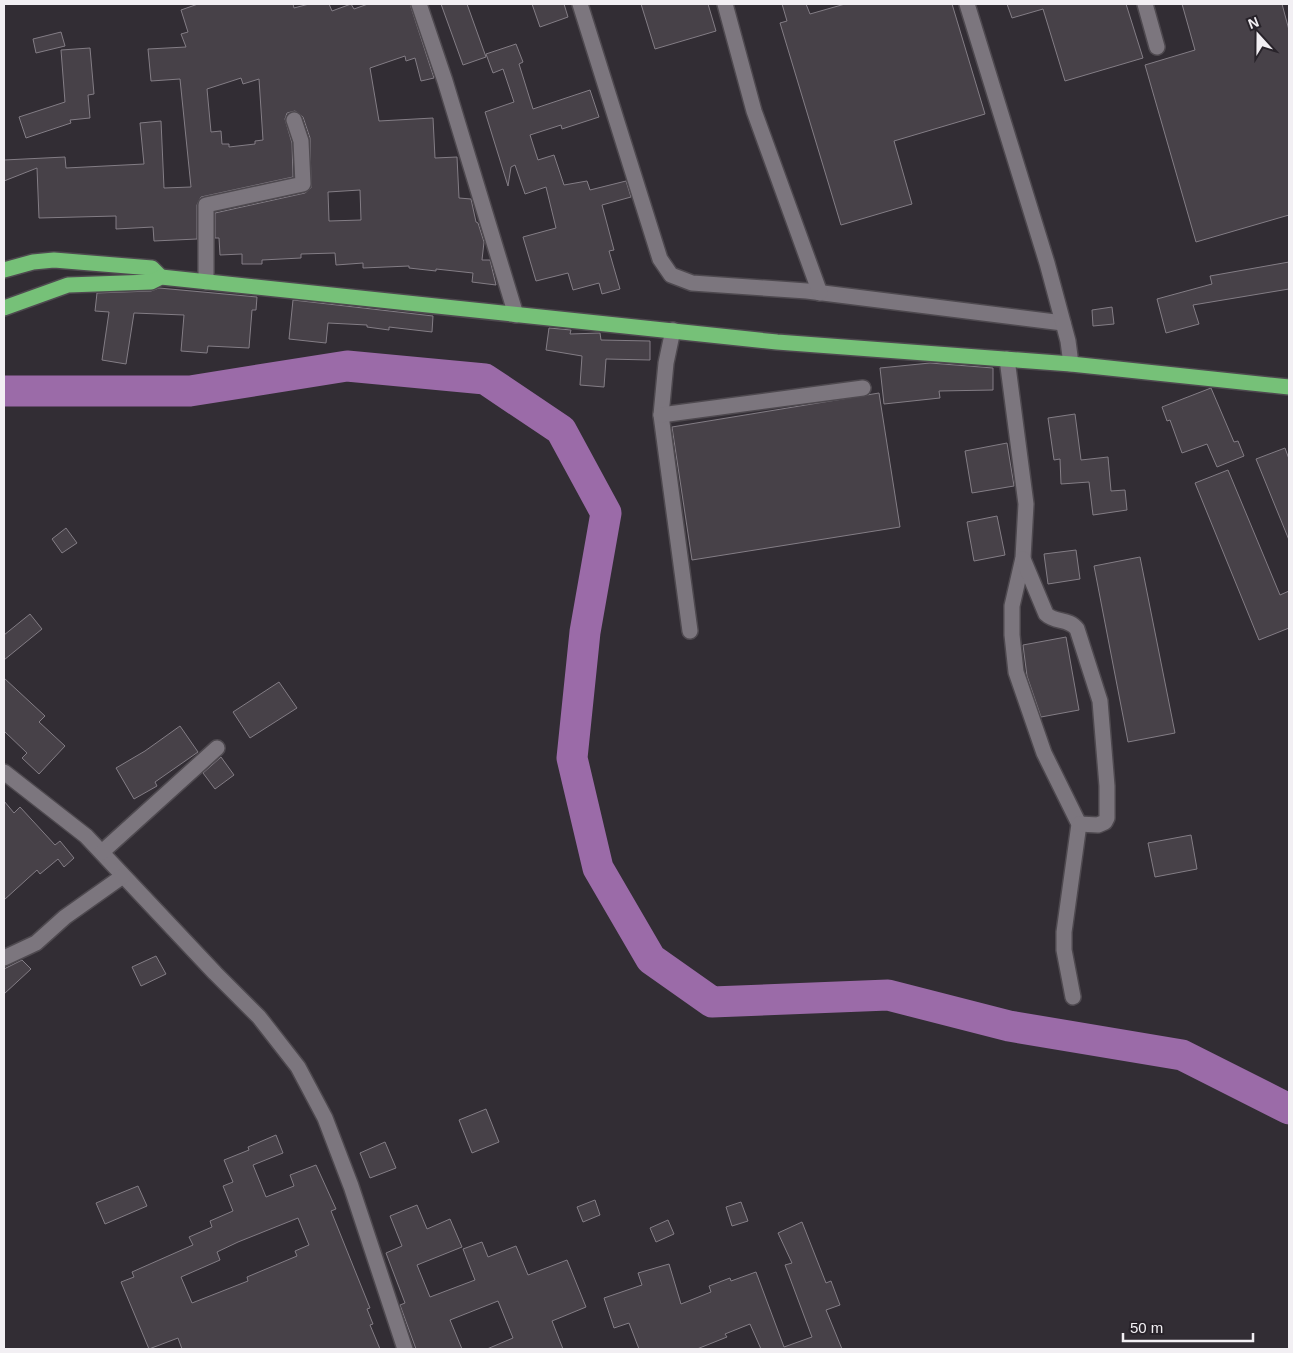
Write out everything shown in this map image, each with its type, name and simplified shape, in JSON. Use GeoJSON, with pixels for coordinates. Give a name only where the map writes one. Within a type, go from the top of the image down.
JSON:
{"type":"FeatureCollection","features":[{"type":"Feature","properties":{"kind":"highway"},"geometry":{"type":"LineString","coordinates":[[4,270],[33,262],[61,260],[152,268],[161,277]]}},
{"type":"Feature","properties":{"kind":"highway"},"geometry":{"type":"LineString","coordinates":[[4,308],[68,285],[151,282],[161,277],[777,342],[1071,364],[1289,387]]}},
{"type":"Feature","properties":{"kind":"street"},"geometry":{"type":"LineString","coordinates":[[419,4],[445,81],[516,314]]}},
{"type":"Feature","properties":{"kind":"street"},"geometry":{"type":"LineString","coordinates":[[580,4],[660,260],[671,275],[692,284],[820,293],[1064,323]]}},
{"type":"Feature","properties":{"kind":"street"},"geometry":{"type":"LineString","coordinates":[[725,4],[754,111],[820,293]]}},
{"type":"Feature","properties":{"kind":"street"},"geometry":{"type":"LineString","coordinates":[[967,4],[1047,264],[1064,323],[1071,364]]}},
{"type":"Feature","properties":{"kind":"street"},"geometry":{"type":"LineString","coordinates":[[1145,4],[1157,47]]}},
{"type":"Feature","properties":{"kind":"street"},"geometry":{"type":"LineString","coordinates":[[206,282],[206,205],[304,184],[301,141],[294,120]]}},
{"type":"Feature","properties":{"kind":"street"},"geometry":{"type":"LineString","coordinates":[[673,330],[666,363],[661,415],[690,631]]}},
{"type":"Feature","properties":{"kind":"street"},"geometry":{"type":"LineString","coordinates":[[1007,359],[1026,504],[1023,558],[1012,606],[1012,634],[1016,672],[1044,753],[1079,824],[1064,932],[1064,950],[1072,997]]}},
{"type":"Feature","properties":{"kind":"street"},"geometry":{"type":"LineString","coordinates":[[661,415],[863,388]]}},
{"type":"Feature","properties":{"kind":"street"},"geometry":{"type":"LineString","coordinates":[[1023,558],[1046,614],[1052,618],[1069,622],[1077,629],[1100,701],[1108,786],[1107,818],[1106,822],[1098,825],[1079,824]]}},
{"type":"Feature","properties":{"kind":"street"},"geometry":{"type":"LineString","coordinates":[[102,852],[217,748]]}},
{"type":"Feature","properties":{"kind":"street"},"geometry":{"type":"LineString","coordinates":[[4,772],[86,836],[102,852],[259,1017],[298,1067],[325,1118],[404,1349]]}},
{"type":"Feature","properties":{"kind":"street"},"geometry":{"type":"LineString","coordinates":[[4,958],[36,942],[65,917],[123,876]]}},
{"type":"Feature","properties":{"kind":"building"},"geometry":{"type":"Polygon","coordinates":[[[198,4],[293,4],[294,8],[309,4],[329,4],[332,11],[351,4],[354,9],[368,4],[410,4],[434,78],[421,81],[415,58],[406,61],[405,56],[370,68],[379,121],[433,118],[435,158],[457,157],[459,198],[471,199],[476,222],[484,242],[482,260],[490,260],[496,285],[472,282],[473,273],[436,269],[436,271],[409,268],[409,266],[363,268],[363,263],[336,265],[335,253],[301,254],[301,258],[262,260],[262,264],[242,264],[242,254],[220,255],[219,238],[215,238],[215,213],[305,193],[311,188],[310,138],[303,117],[295,111],[287,113],[285,119],[292,143],[293,177],[201,197],[197,205],[197,239],[154,241],[153,227],[116,229],[116,216],[39,218],[37,168],[4,181],[4,160],[65,157],[66,168],[144,164],[140,123],[161,121],[164,188],[191,187],[180,79],[151,81],[148,49],[186,47],[181,34],[188,32],[181,10],[198,4]],[[241,78],[207,89],[211,132],[221,131],[222,144],[229,144],[229,147],[255,144],[255,141],[263,140],[259,79],[243,84],[241,78]],[[360,190],[328,192],[329,221],[361,220],[360,190]]]}},
{"type":"Feature","properties":{"kind":"building"},"geometry":{"type":"Polygon","coordinates":[[[441,4],[467,4],[486,57],[463,65],[441,4]]]}},
{"type":"Feature","properties":{"kind":"building"},"geometry":{"type":"Polygon","coordinates":[[[532,4],[564,4],[568,17],[540,27],[532,4]]]}},
{"type":"Feature","properties":{"kind":"building"},"geometry":{"type":"Polygon","coordinates":[[[641,4],[708,4],[716,31],[655,49],[641,4]]]}},
{"type":"Feature","properties":{"kind":"building"},"geometry":{"type":"Polygon","coordinates":[[[782,4],[806,4],[810,14],[845,4],[952,4],[985,114],[894,141],[912,204],[841,225],[780,23],[787,21],[782,4]]]}},
{"type":"Feature","properties":{"kind":"building"},"geometry":{"type":"Polygon","coordinates":[[[1007,4],[1126,4],[1143,58],[1065,81],[1043,9],[1012,18],[1007,4]]]}},
{"type":"Feature","properties":{"kind":"building"},"geometry":{"type":"Polygon","coordinates":[[[1182,4],[1282,4],[1289,30],[1289,215],[1196,242],[1145,65],[1195,50],[1182,4]]]}},
{"type":"Feature","properties":{"kind":"building"},"geometry":{"type":"Polygon","coordinates":[[[61,32],[65,46],[36,53],[33,39],[61,32]]]}},
{"type":"Feature","properties":{"kind":"building"},"geometry":{"type":"Polygon","coordinates":[[[516,44],[523,62],[519,64],[533,109],[590,90],[599,117],[562,129],[561,125],[530,135],[538,160],[554,155],[564,185],[587,181],[590,190],[626,181],[631,197],[602,205],[614,250],[609,251],[620,289],[602,294],[599,283],[573,290],[568,273],[536,281],[523,237],[556,228],[546,187],[525,194],[515,165],[511,167],[508,186],[485,112],[514,102],[503,69],[493,73],[486,54],[516,44]]]}},
{"type":"Feature","properties":{"kind":"building"},"geometry":{"type":"Polygon","coordinates":[[[90,48],[94,94],[88,95],[90,118],[70,120],[71,123],[26,138],[19,117],[65,102],[61,50],[90,48]]]}},
{"type":"Feature","properties":{"kind":"building"},"geometry":{"type":"Polygon","coordinates":[[[1289,262],[1289,289],[1193,305],[1199,324],[1166,333],[1157,299],[1212,284],[1210,276],[1289,262]]]}},
{"type":"Feature","properties":{"kind":"building"},"geometry":{"type":"Polygon","coordinates":[[[159,288],[257,297],[256,310],[252,310],[249,348],[208,346],[207,353],[181,351],[184,315],[134,313],[126,364],[102,360],[109,312],[95,311],[97,293],[151,291],[159,288]]]}},
{"type":"Feature","properties":{"kind":"building"},"geometry":{"type":"Polygon","coordinates":[[[293,300],[433,316],[432,332],[389,327],[389,330],[367,327],[367,325],[328,323],[326,343],[289,339],[293,300]]]}},
{"type":"Feature","properties":{"kind":"building"},"geometry":{"type":"Polygon","coordinates":[[[1112,307],[1114,324],[1093,326],[1092,310],[1112,307]]]}},
{"type":"Feature","properties":{"kind":"building"},"geometry":{"type":"Polygon","coordinates":[[[549,328],[571,330],[570,334],[600,333],[601,340],[650,341],[650,360],[606,359],[604,387],[580,385],[582,356],[546,350],[549,328]]]}},
{"type":"Feature","properties":{"kind":"building"},"geometry":{"type":"Polygon","coordinates":[[[930,363],[993,368],[993,390],[939,391],[940,398],[884,404],[880,368],[930,363]]]}},
{"type":"Feature","properties":{"kind":"building"},"geometry":{"type":"Polygon","coordinates":[[[1211,388],[1234,442],[1238,441],[1244,456],[1217,467],[1207,444],[1182,453],[1170,420],[1167,421],[1162,407],[1211,388]]]}},
{"type":"Feature","properties":{"kind":"building"},"geometry":{"type":"Polygon","coordinates":[[[879,393],[900,527],[692,560],[672,427],[879,393]]]}},
{"type":"Feature","properties":{"kind":"building"},"geometry":{"type":"Polygon","coordinates":[[[1075,414],[1081,460],[1108,457],[1111,491],[1125,490],[1127,510],[1093,515],[1089,482],[1061,484],[1060,459],[1054,460],[1048,418],[1075,414]]]}},
{"type":"Feature","properties":{"kind":"building"},"geometry":{"type":"Polygon","coordinates":[[[1007,443],[1014,486],[972,493],[965,451],[1007,443]]]}},
{"type":"Feature","properties":{"kind":"building"},"geometry":{"type":"Polygon","coordinates":[[[1285,448],[1289,459],[1289,540],[1256,459],[1285,448]]]}},
{"type":"Feature","properties":{"kind":"building"},"geometry":{"type":"Polygon","coordinates":[[[1228,470],[1280,595],[1289,591],[1289,628],[1259,640],[1195,483],[1228,470]]]}},
{"type":"Feature","properties":{"kind":"building"},"geometry":{"type":"Polygon","coordinates":[[[997,516],[1005,555],[974,561],[967,522],[997,516]]]}},
{"type":"Feature","properties":{"kind":"building"},"geometry":{"type":"Polygon","coordinates":[[[66,528],[77,543],[62,553],[52,539],[66,528]]]}},
{"type":"Feature","properties":{"kind":"building"},"geometry":{"type":"Polygon","coordinates":[[[1076,550],[1080,579],[1048,584],[1044,554],[1076,550]]]}},
{"type":"Feature","properties":{"kind":"building"},"geometry":{"type":"Polygon","coordinates":[[[1140,557],[1175,733],[1128,742],[1094,566],[1140,557]]]}},
{"type":"Feature","properties":{"kind":"building"},"geometry":{"type":"Polygon","coordinates":[[[30,614],[42,629],[4,660],[4,635],[30,614]]]}},
{"type":"Feature","properties":{"kind":"building"},"geometry":{"type":"Polygon","coordinates":[[[1066,637],[1079,710],[1041,717],[1027,676],[1023,645],[1066,637]]]}},
{"type":"Feature","properties":{"kind":"building"},"geometry":{"type":"Polygon","coordinates":[[[4,678],[45,716],[39,722],[65,746],[39,774],[22,758],[27,753],[4,731],[4,678]]]}},
{"type":"Feature","properties":{"kind":"building"},"geometry":{"type":"Polygon","coordinates":[[[279,682],[297,708],[250,738],[233,712],[279,682]]]}},
{"type":"Feature","properties":{"kind":"building"},"geometry":{"type":"Polygon","coordinates":[[[180,726],[198,752],[155,782],[157,786],[134,799],[116,768],[145,751],[180,726]]]}},
{"type":"Feature","properties":{"kind":"building"},"geometry":{"type":"Polygon","coordinates":[[[221,757],[234,775],[215,789],[203,773],[221,757]]]}},
{"type":"Feature","properties":{"kind":"building"},"geometry":{"type":"Polygon","coordinates":[[[4,801],[14,813],[20,807],[55,845],[60,841],[74,858],[64,867],[58,859],[40,874],[37,870],[4,900],[4,801]]]}},
{"type":"Feature","properties":{"kind":"building"},"geometry":{"type":"Polygon","coordinates":[[[1191,835],[1197,869],[1155,877],[1148,843],[1191,835]]]}},
{"type":"Feature","properties":{"kind":"building"},"geometry":{"type":"Polygon","coordinates":[[[156,956],[166,974],[141,986],[132,967],[156,956]]]}},
{"type":"Feature","properties":{"kind":"building"},"geometry":{"type":"Polygon","coordinates":[[[22,960],[31,969],[4,994],[4,969],[22,960]]]}},
{"type":"Feature","properties":{"kind":"building"},"geometry":{"type":"Polygon","coordinates":[[[486,1109],[499,1142],[472,1153],[459,1120],[486,1109]]]}},
{"type":"Feature","properties":{"kind":"building"},"geometry":{"type":"Polygon","coordinates":[[[276,1135],[283,1153],[253,1165],[266,1197],[294,1186],[290,1175],[316,1165],[336,1209],[331,1211],[370,1308],[367,1309],[373,1324],[370,1325],[380,1349],[182,1349],[178,1338],[149,1349],[121,1282],[134,1277],[132,1272],[193,1245],[189,1237],[212,1227],[210,1221],[233,1211],[223,1186],[233,1182],[224,1160],[249,1150],[248,1147],[276,1135]],[[298,1218],[217,1252],[220,1260],[181,1277],[192,1303],[248,1281],[247,1277],[297,1256],[295,1251],[309,1245],[298,1218]]]}},
{"type":"Feature","properties":{"kind":"building"},"geometry":{"type":"Polygon","coordinates":[[[385,1142],[396,1168],[370,1178],[360,1153],[385,1142]]]}},
{"type":"Feature","properties":{"kind":"building"},"geometry":{"type":"Polygon","coordinates":[[[138,1186],[147,1206],[105,1224],[96,1203],[138,1186]]]}},
{"type":"Feature","properties":{"kind":"building"},"geometry":{"type":"Polygon","coordinates":[[[595,1200],[600,1215],[583,1222],[577,1207],[595,1200]]]}},
{"type":"Feature","properties":{"kind":"building"},"geometry":{"type":"Polygon","coordinates":[[[741,1202],[748,1221],[732,1226],[726,1207],[741,1202]]]}},
{"type":"Feature","properties":{"kind":"building"},"geometry":{"type":"Polygon","coordinates":[[[417,1205],[427,1229],[450,1219],[462,1247],[417,1265],[430,1297],[475,1280],[463,1249],[482,1242],[488,1257],[516,1246],[528,1275],[567,1260],[586,1307],[552,1321],[563,1349],[487,1349],[513,1338],[498,1301],[450,1320],[462,1349],[416,1349],[400,1305],[405,1303],[386,1253],[402,1246],[390,1216],[417,1205]]]}},
{"type":"Feature","properties":{"kind":"building"},"geometry":{"type":"Polygon","coordinates":[[[668,1220],[674,1234],[656,1242],[650,1228],[668,1220]]]}},
{"type":"Feature","properties":{"kind":"building"},"geometry":{"type":"Polygon","coordinates":[[[802,1222],[826,1283],[831,1281],[840,1305],[826,1310],[842,1349],[761,1349],[750,1324],[725,1334],[727,1337],[697,1349],[639,1349],[629,1323],[614,1328],[604,1298],[642,1285],[638,1273],[669,1264],[681,1304],[711,1292],[709,1286],[730,1278],[731,1281],[756,1272],[784,1347],[812,1337],[785,1265],[792,1263],[778,1233],[802,1222]]]}},
{"type":"Feature","properties":{"kind":"waterway"},"geometry":{"type":"LineString","coordinates":[[4,391],[190,391],[347,366],[485,379],[561,430],[606,513],[585,632],[572,758],[598,868],[651,959],[712,1002],[888,995],[1009,1026],[1182,1055],[1289,1109]]}}]}
